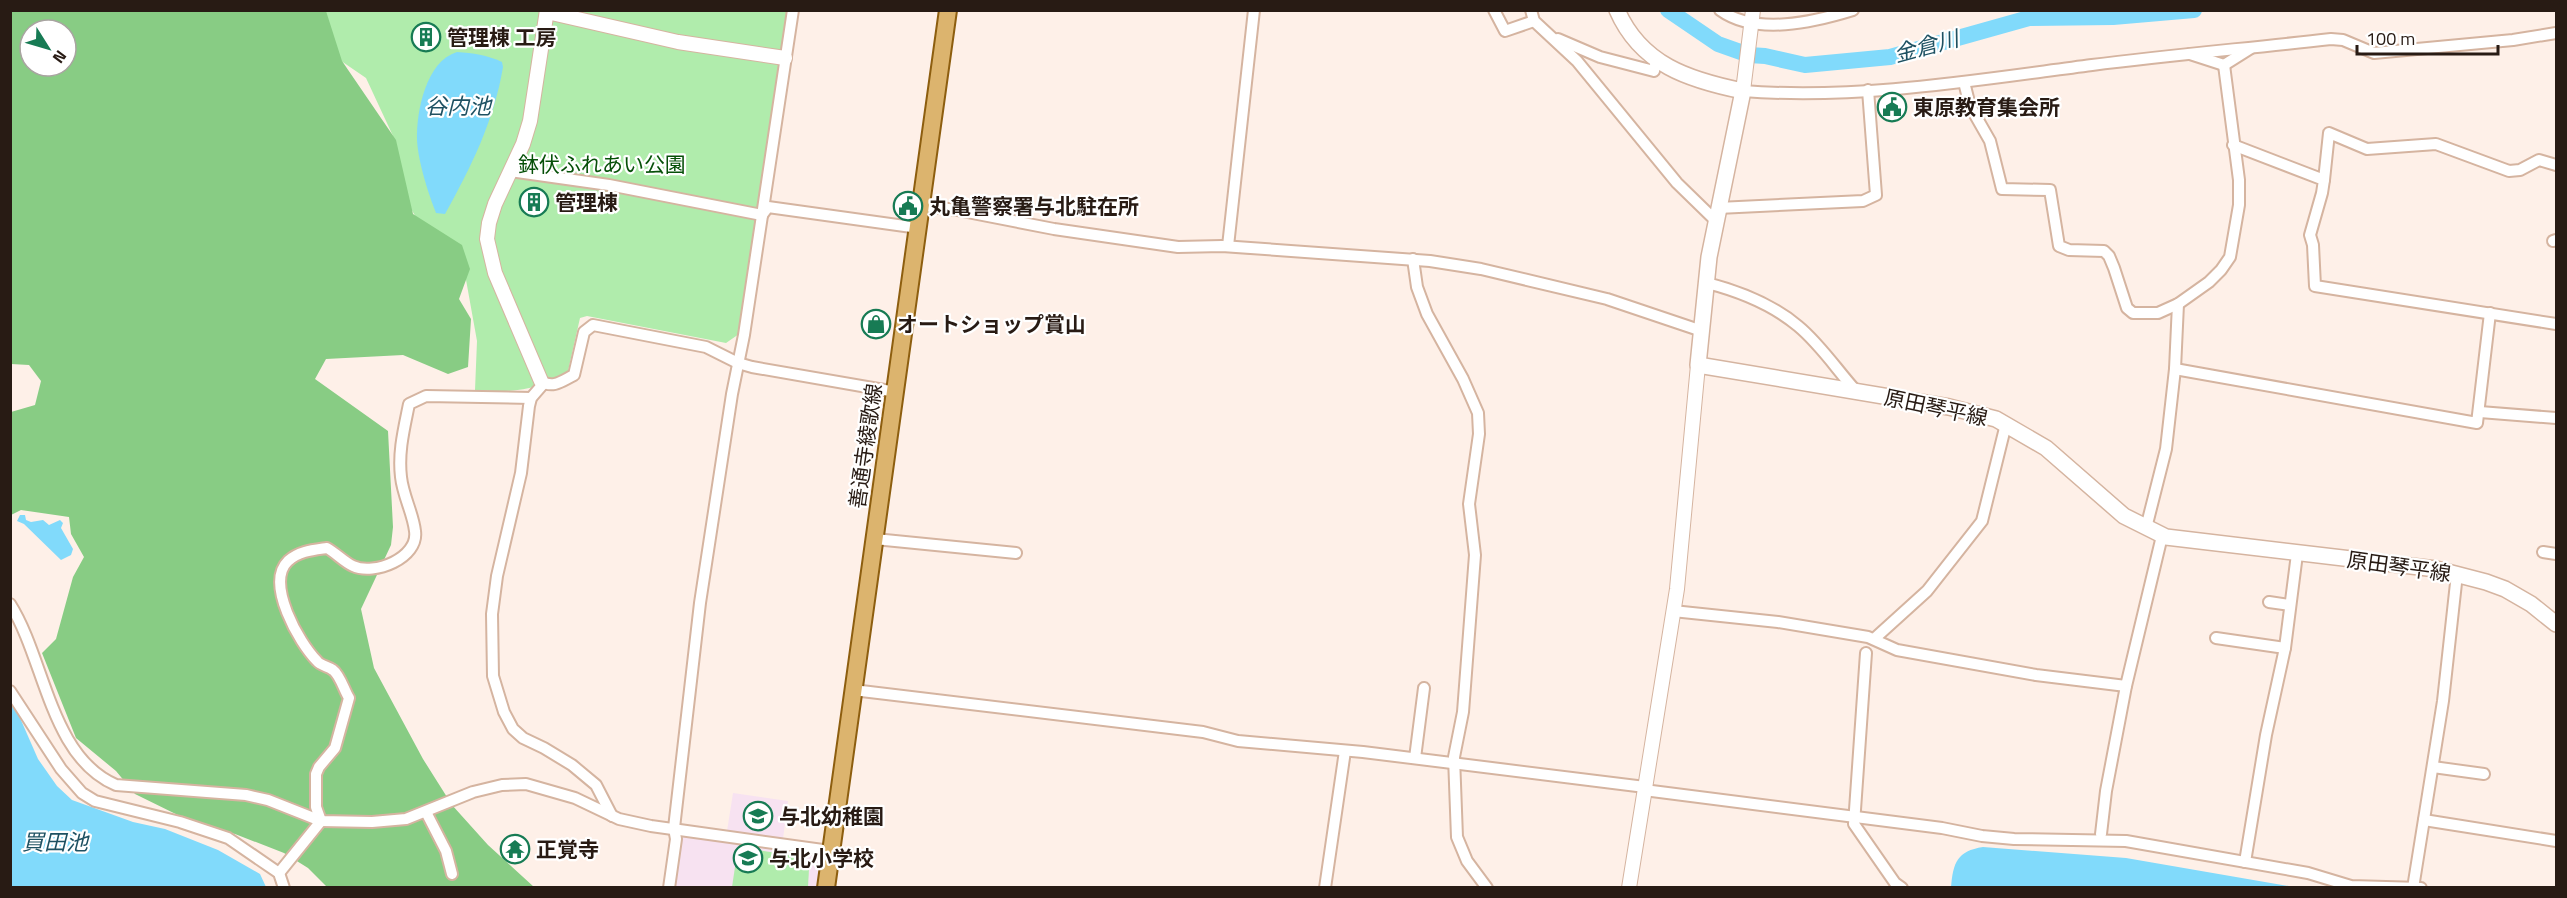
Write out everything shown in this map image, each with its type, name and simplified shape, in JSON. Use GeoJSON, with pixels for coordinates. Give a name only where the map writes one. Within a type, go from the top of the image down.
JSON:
{"type":"FeatureCollection","features":[{"type":"Feature","properties":{"kind":"main road","name":"善通寺綾歌線"},"geometry":{"type":"LineString","coordinates":[[826,888],[948,10]]}},
{"type":"Feature","properties":{"kind":"main road"},"geometry":{"type":"LineString","coordinates":[[1617,10],[1636,41],[1656,60],[1684,77],[1743,86],[1730,162],[1717,214],[1698,365]]}},
{"type":"Feature","properties":{"kind":"main road","name":"原田琴平線"},"geometry":{"type":"LineString","coordinates":[[1698,365],[1949,407],[1996,419],[2046,448],[2124,516],[2162,536],[2436,569],[2505,589],[2531,604],[2556,624]]}},
{"type":"Feature","properties":{"kind":"street"},"geometry":{"type":"LineString","coordinates":[[669,888],[700,603],[793,10]]}},
{"type":"Feature","properties":{"kind":"street"},"geometry":{"type":"LineString","coordinates":[[1228,246],[1254,10]]}},
{"type":"Feature","properties":{"kind":"street"},"geometry":{"type":"LineString","coordinates":[[1494,10],[1505,31],[1533,16],[1577,61],[1677,183],[1717,214],[1863,201],[1876,195],[1868,90]]}},
{"type":"Feature","properties":{"kind":"street"},"geometry":{"type":"LineString","coordinates":[[1720,10],[1742,21],[1752,19],[1783,25],[1853,10]]}},
{"type":"Feature","properties":{"kind":"street"},"geometry":{"type":"LineString","coordinates":[[542,382],[490,258],[487,239],[489,223],[523,144],[530,121],[547,11],[678,42],[785,58]]}},
{"type":"Feature","properties":{"kind":"street"},"geometry":{"type":"LineString","coordinates":[[1752,19],[1743,86],[1798,94],[1964,82],[2186,53],[2331,39],[2343,40],[2374,52],[2513,40],[2556,33]]}},
{"type":"Feature","properties":{"kind":"street"},"geometry":{"type":"LineString","coordinates":[[1552,36],[1600,57],[1654,71],[1656,60]]}},
{"type":"Feature","properties":{"kind":"street"},"geometry":{"type":"LineString","coordinates":[[2186,53],[2224,65],[2255,46]]}},
{"type":"Feature","properties":{"kind":"street"},"geometry":{"type":"LineString","coordinates":[[1964,82],[1970,106],[1989,141],[2002,189],[2050,190],[2059,246],[2069,250],[2104,251],[2114,268],[2127,308],[2133,313],[2158,313],[2178,304],[2209,282],[2230,257],[2239,205],[2239,180],[2224,65]]}},
{"type":"Feature","properties":{"kind":"street"},"geometry":{"type":"LineString","coordinates":[[2556,165],[2539,160],[2520,170],[2509,171],[2436,144],[2367,149],[2329,133],[2322,194],[2310,235],[2313,245],[2315,286],[2556,324]]}},
{"type":"Feature","properties":{"kind":"street"},"geometry":{"type":"LineString","coordinates":[[2233,145],[2324,180]]}},
{"type":"Feature","properties":{"kind":"street"},"geometry":{"type":"LineString","coordinates":[[510,171],[609,185],[762,214]]}},
{"type":"Feature","properties":{"kind":"street"},"geometry":{"type":"LineString","coordinates":[[922,206],[1121,240],[1178,247],[1228,246],[1413,259],[1481,269],[1607,299],[1702,331]]}},
{"type":"Feature","properties":{"kind":"street"},"geometry":{"type":"LineString","coordinates":[[762,214],[768,207],[919,228]]}},
{"type":"Feature","properties":{"kind":"street"},"geometry":{"type":"LineString","coordinates":[[1413,259],[1417,287],[1427,314],[1478,413],[1479,434],[1469,504],[1475,555],[1463,712],[1454,758],[1457,837],[1467,861],[1487,888]]}},
{"type":"Feature","properties":{"kind":"street"},"geometry":{"type":"LineString","coordinates":[[1707,283],[1750,298],[1791,320],[1856,391]]}},
{"type":"Feature","properties":{"kind":"street"},"geometry":{"type":"LineString","coordinates":[[2146,528],[2166,449],[2175,369],[2178,304]]}},
{"type":"Feature","properties":{"kind":"street"},"geometry":{"type":"LineString","coordinates":[[2175,369],[2477,423],[2490,313]]}},
{"type":"Feature","properties":{"kind":"street"},"geometry":{"type":"LineString","coordinates":[[542,382],[555,385],[574,375],[584,332],[593,325],[706,347],[738,363],[896,392]]}},
{"type":"Feature","properties":{"kind":"street"},"geometry":{"type":"LineString","coordinates":[[1629,888],[1673,612],[1698,365]]}},
{"type":"Feature","properties":{"kind":"street"},"geometry":{"type":"LineString","coordinates":[[542,382],[531,398],[521,473],[497,576],[491,634],[493,676],[504,712],[513,729],[523,738],[572,765],[596,785],[612,816]]}},
{"type":"Feature","properties":{"kind":"street"},"geometry":{"type":"LineString","coordinates":[[321,821],[316,807],[316,774],[334,748],[349,698],[334,671],[318,663],[299,636],[280,590],[279,581],[287,562],[305,551],[327,548],[354,567],[366,569],[402,559],[413,547],[416,532],[401,479],[400,451],[409,405],[426,396],[531,398]]}},
{"type":"Feature","properties":{"kind":"street"},"geometry":{"type":"LineString","coordinates":[[2480,412],[2556,418]]}},
{"type":"Feature","properties":{"kind":"street"},"geometry":{"type":"LineString","coordinates":[[1874,639],[1927,591],[1982,520],[2006,424]]}},
{"type":"Feature","properties":{"kind":"street"},"geometry":{"type":"LineString","coordinates":[[2101,834],[2106,791],[2126,686],[2162,536]]}},
{"type":"Feature","properties":{"kind":"street"},"geometry":{"type":"LineString","coordinates":[[875,539],[1016,553]]}},
{"type":"Feature","properties":{"kind":"street"},"geometry":{"type":"LineString","coordinates":[[2543,552],[2556,554]]}},
{"type":"Feature","properties":{"kind":"street"},"geometry":{"type":"LineString","coordinates":[[2245,862],[2266,735],[2285,648],[2297,554]]}},
{"type":"Feature","properties":{"kind":"street"},"geometry":{"type":"LineString","coordinates":[[853,690],[1203,732],[1238,741],[1455,763],[1942,828],[1982,836],[2126,841],[2308,873],[2351,886],[2416,887],[2457,574]]}},
{"type":"Feature","properties":{"kind":"street"},"geometry":{"type":"LineString","coordinates":[[2269,602],[2290,605]]}},
{"type":"Feature","properties":{"kind":"street"},"geometry":{"type":"LineString","coordinates":[[10,604],[24,626],[48,693],[68,739],[79,757],[99,777],[123,786],[246,795],[268,800],[321,821],[372,822],[406,819],[473,792],[502,784],[526,784],[575,798],[612,816],[651,826],[830,851]]}},
{"type":"Feature","properties":{"kind":"street"},"geometry":{"type":"LineString","coordinates":[[1673,612],[1778,622],[1874,639],[1897,650],[2036,675],[2126,686]]}},
{"type":"Feature","properties":{"kind":"street"},"geometry":{"type":"LineString","coordinates":[[2216,638],[2251,638],[2285,648]]}},
{"type":"Feature","properties":{"kind":"street"},"geometry":{"type":"LineString","coordinates":[[1866,653],[1854,824],[1886,870],[1902,888]]}},
{"type":"Feature","properties":{"kind":"street"},"geometry":{"type":"LineString","coordinates":[[1415,758],[1424,688]]}},
{"type":"Feature","properties":{"kind":"street"},"geometry":{"type":"LineString","coordinates":[[10,691],[61,769],[82,793],[95,801],[180,822],[228,838],[279,873],[284,888]]}},
{"type":"Feature","properties":{"kind":"street"},"geometry":{"type":"LineString","coordinates":[[1325,888],[1345,751]]}},
{"type":"Feature","properties":{"kind":"street"},"geometry":{"type":"LineString","coordinates":[[2433,767],[2484,774]]}},
{"type":"Feature","properties":{"kind":"street"},"geometry":{"type":"LineString","coordinates":[[426,812],[446,851],[452,874]]}},
{"type":"Feature","properties":{"kind":"street"},"geometry":{"type":"LineString","coordinates":[[2424,820],[2556,841]]}},
{"type":"Feature","properties":{"kind":"street"},"geometry":{"type":"LineString","coordinates":[[279,873],[321,821]]}},
{"type":"Feature","properties":{"kind":"shaded area","name":"与北幼稚園"},"geometry":{"type":"Polygon","coordinates":[[[733,793],[788,801],[783,839],[727,831],[733,793]]]}},
{"type":"Feature","properties":{"kind":"shaded area","name":"与北小学校"},"geometry":{"type":"Polygon","coordinates":[[[680,834],[817,854],[822,863],[819,887],[671,888],[680,834]]]}},
{"type":"Feature","properties":{"kind":"green space"},"geometry":{"type":"Polygon","coordinates":[[[11,11],[326,11],[342,61],[396,140],[413,214],[462,245],[470,269],[459,299],[471,319],[468,367],[448,374],[403,355],[326,359],[315,379],[388,431],[393,527],[391,545],[361,609],[374,668],[423,759],[452,805],[488,845],[534,887],[327,887],[308,868],[284,853],[235,834],[194,823],[135,794],[116,771],[76,738],[42,653],[56,639],[73,577],[84,557],[71,534],[69,517],[21,510],[11,515],[11,412],[35,405],[41,381],[29,365],[11,364],[11,11]]]}},
{"type":"Feature","properties":{"kind":"green space","name":"鉢伏ふれあい公園"},"geometry":{"type":"Polygon","coordinates":[[[311,11],[788,11],[739,334],[726,343],[587,316],[580,318],[568,371],[535,387],[513,391],[475,390],[477,341],[463,263],[432,245],[410,207],[399,173],[393,136],[366,78],[331,54],[311,11]]]}},
{"type":"Feature","properties":{"kind":"green space"},"geometry":{"type":"Polygon","coordinates":[[[738,847],[803,857],[809,869],[808,887],[732,887],[738,847]]]}},
{"type":"Feature","properties":{"kind":"water","name":"谷内池"},"geometry":{"type":"Polygon","coordinates":[[[457,52],[491,58],[502,62],[503,67],[488,125],[464,179],[445,214],[436,213],[430,196],[419,157],[417,129],[421,102],[430,76],[446,57],[457,52]]]}},
{"type":"Feature","properties":{"kind":"water"},"geometry":{"type":"Polygon","coordinates":[[[20,515],[25,515],[26,520],[31,522],[43,520],[49,525],[60,520],[63,523],[61,528],[73,549],[71,555],[61,560],[24,524],[17,521],[20,515]]]}},
{"type":"Feature","properties":{"kind":"water","name":"買田池"},"geometry":{"type":"Polygon","coordinates":[[[10,695],[38,759],[57,786],[72,800],[133,822],[165,829],[218,850],[260,874],[266,887],[11,887],[10,695]]]}},
{"type":"Feature","properties":{"kind":"water"},"geometry":{"type":"Polygon","coordinates":[[[1983,847],[2126,858],[2294,887],[1951,887],[1955,865],[1962,855],[1983,847]]]}},
{"type":"Feature","properties":{"kind":"waterway","name":"金倉川"},"geometry":{"type":"LineString","coordinates":[[1668,10],[1718,44],[1749,55],[1765,56],[1805,65],[1890,57],[2029,18],[2113,17],[2194,10]]}},
{"type":"Feature","properties":{"kind":"place","name":"管理棟 工房"},"geometry":{"type":"Point","coordinates":[426,37]}},
{"type":"Feature","properties":{"kind":"place","name":"東原教育集会所"},"geometry":{"type":"Point","coordinates":[1892,107]}},
{"type":"Feature","properties":{"kind":"place","name":"管理棟"},"geometry":{"type":"Point","coordinates":[534,202]}},
{"type":"Feature","properties":{"kind":"place","name":"丸亀警察署与北駐在所"},"geometry":{"type":"Point","coordinates":[908,206]}},
{"type":"Feature","properties":{"kind":"place","name":"オートショップ賞山"},"geometry":{"type":"Point","coordinates":[876,324]}},
{"type":"Feature","properties":{"kind":"place","name":"与北幼稚園"},"geometry":{"type":"Point","coordinates":[758,816]}},
{"type":"Feature","properties":{"kind":"place","name":"正覚寺"},"geometry":{"type":"Point","coordinates":[515,849]}},
{"type":"Feature","properties":{"kind":"place","name":"与北小学校"},"geometry":{"type":"Point","coordinates":[748,858]}}]}
